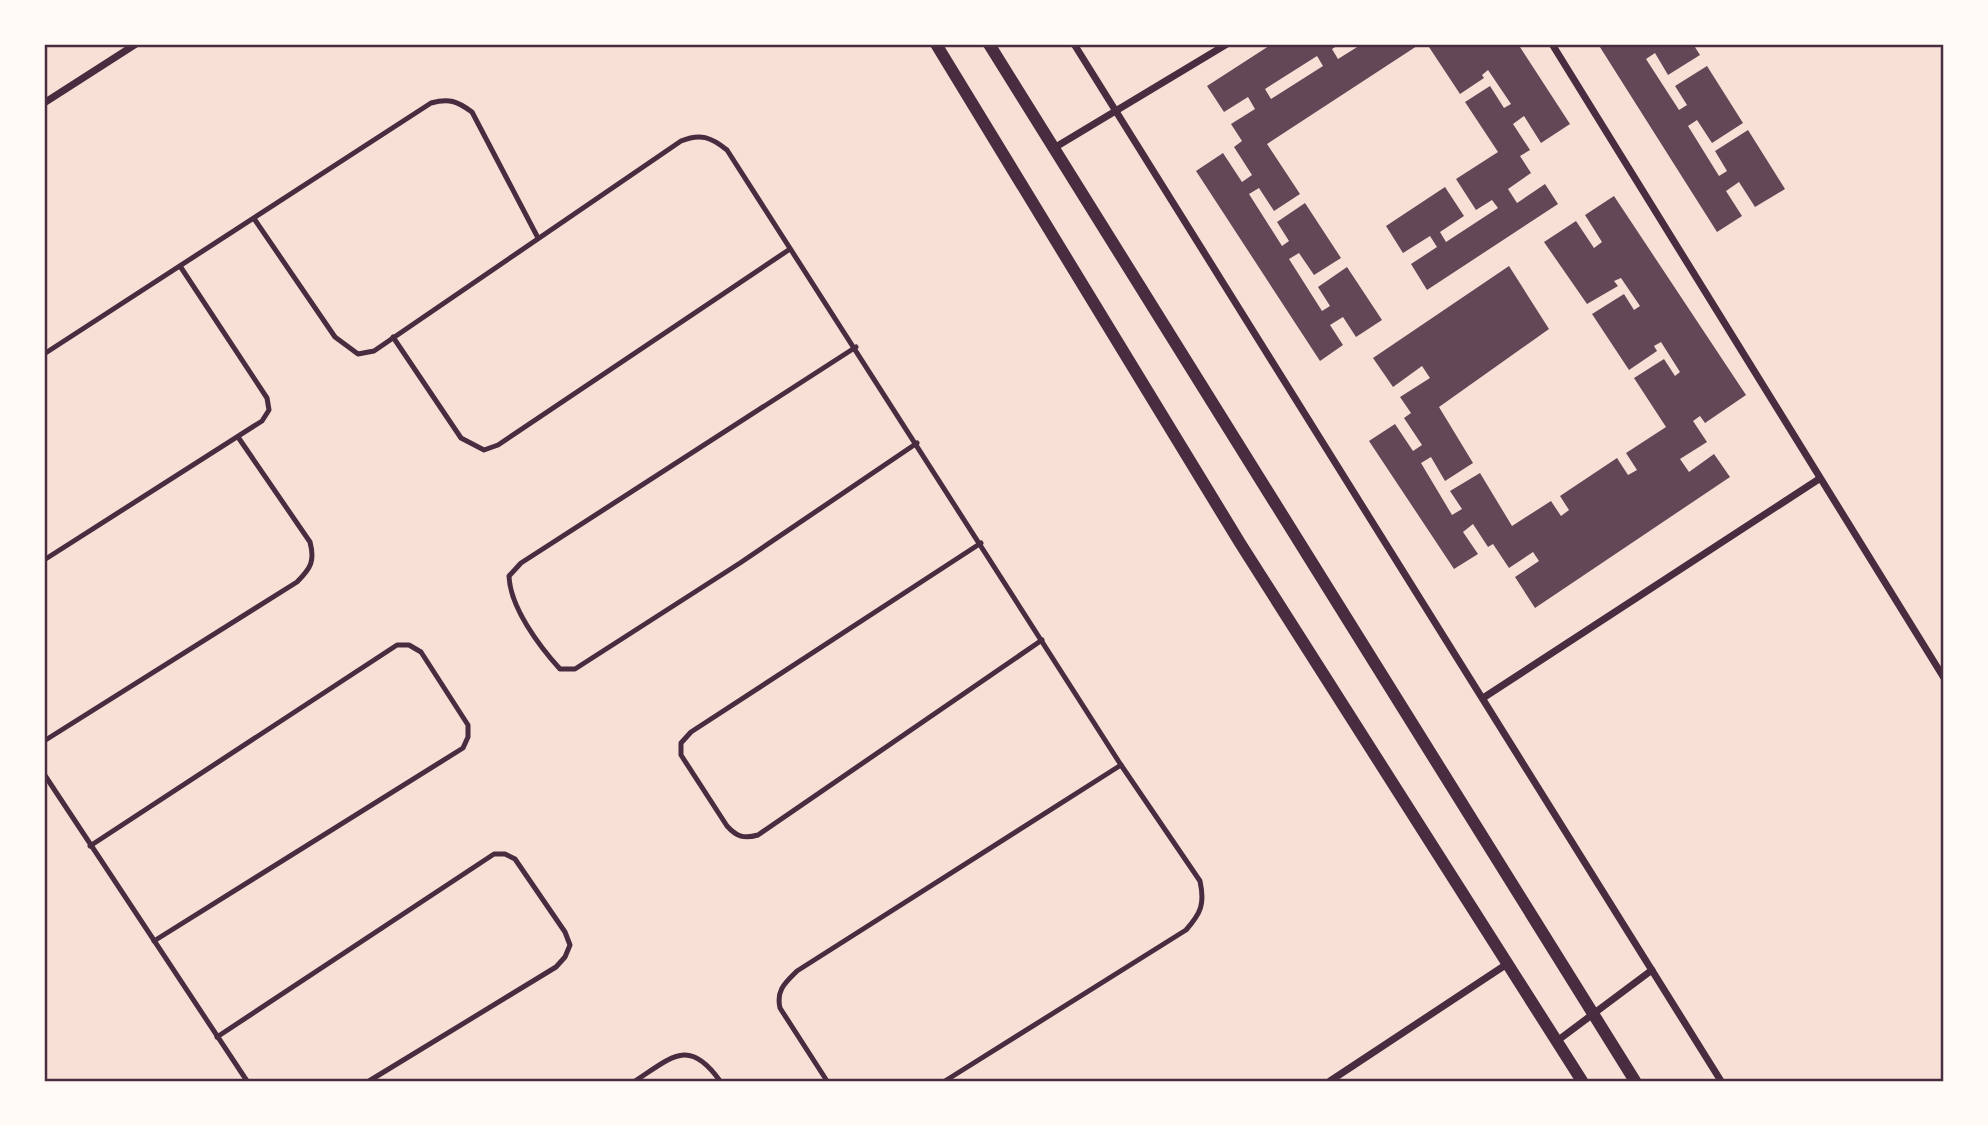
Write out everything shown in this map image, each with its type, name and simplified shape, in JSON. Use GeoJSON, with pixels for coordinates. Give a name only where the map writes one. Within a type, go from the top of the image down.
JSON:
{"type":"FeatureCollection","features":[{"type":"Feature","properties":{"kind":"street"},"geometry":{"type":"LineString","coordinates":[[44,103],[135,44]]}},
{"type":"Feature","properties":{"kind":"street"},"geometry":{"type":"LineString","coordinates":[[936,44],[1240,543],[1583,1081]]}},
{"type":"Feature","properties":{"kind":"street"},"geometry":{"type":"LineString","coordinates":[[989,44],[1635,1081]]}},
{"type":"Feature","properties":{"kind":"street"},"geometry":{"type":"LineString","coordinates":[[1074,44],[1721,1081]]}},
{"type":"Feature","properties":{"kind":"street"},"geometry":{"type":"LineString","coordinates":[[1054,148],[1227,44]]}},
{"type":"Feature","properties":{"kind":"street"},"geometry":{"type":"LineString","coordinates":[[1552,44],[1944,678]]}},
{"type":"Feature","properties":{"kind":"street"},"geometry":{"type":"LineString","coordinates":[[1483,698],[1819,479]]}},
{"type":"Feature","properties":{"kind":"street"},"geometry":{"type":"LineString","coordinates":[[1330,1081],[1507,964]]}},
{"type":"Feature","properties":{"kind":"street"},"geometry":{"type":"LineString","coordinates":[[1557,1041],[1652,970]]}},
{"type":"Feature","properties":{"kind":"lane"},"geometry":{"type":"LineString","coordinates":[[44,354],[255,220],[431,103],[446,99],[459,102],[472,112],[537,236]]}},
{"type":"Feature","properties":{"kind":"lane"},"geometry":{"type":"LineString","coordinates":[[255,220],[335,337],[358,354],[374,351],[537,236],[681,141],[697,135],[714,139],[727,150],[981,542],[1121,765],[1200,881],[1204,901],[1199,916],[1186,930],[944,1081]]}},
{"type":"Feature","properties":{"kind":"lane"},"geometry":{"type":"LineString","coordinates":[[393,337],[461,438],[484,450],[498,445],[790,249]]}},
{"type":"Feature","properties":{"kind":"lane"},"geometry":{"type":"LineString","coordinates":[[44,560],[238,437],[262,421],[270,410],[267,398],[180,266]]}},
{"type":"Feature","properties":{"kind":"lane"},"geometry":{"type":"LineString","coordinates":[[856,347],[521,563],[509,576],[514,601],[560,669],[575,669],[740,563],[917,443]]}},
{"type":"Feature","properties":{"kind":"lane"},"geometry":{"type":"LineString","coordinates":[[44,741],[297,582],[310,569],[314,558],[310,542],[238,437]]}},
{"type":"Feature","properties":{"kind":"lane"},"geometry":{"type":"LineString","coordinates":[[981,542],[691,732],[681,743],[681,754],[736,836],[747,838],[758,835],[1042,640]]}},
{"type":"Feature","properties":{"kind":"lane"},"geometry":{"type":"LineString","coordinates":[[90,846],[397,645],[409,645],[421,652],[468,725],[468,737],[463,747],[154,941]]}},
{"type":"Feature","properties":{"kind":"lane"},"geometry":{"type":"LineString","coordinates":[[827,1081],[780,1008],[778,997],[783,984],[797,971],[1121,765]]}},
{"type":"Feature","properties":{"kind":"lane"},"geometry":{"type":"LineString","coordinates":[[44,774],[247,1081]]}},
{"type":"Feature","properties":{"kind":"lane"},"geometry":{"type":"LineString","coordinates":[[217,1037],[494,855],[505,854],[515,859],[565,932],[570,945],[565,957],[556,967],[369,1081]]}},
{"type":"Feature","properties":{"kind":"lane"},"geometry":{"type":"LineString","coordinates":[[635,1081],[675,1055],[690,1054],[703,1060],[720,1081]]}},
{"type":"Feature","properties":{"kind":"building"},"geometry":{"type":"Polygon","coordinates":[[[1272,44],[1340,44],[1332,49],[1338,59],[1362,44],[1420,44],[1267,144],[1300,194],[1274,211],[1259,188],[1249,194],[1282,246],[1289,241],[1277,222],[1305,203],[1341,258],[1314,275],[1299,253],[1289,259],[1322,311],[1330,306],[1318,287],[1347,267],[1382,320],[1356,337],[1343,317],[1330,325],[1343,345],[1320,361],[1196,171],[1223,153],[1242,182],[1252,175],[1234,147],[1242,141],[1231,124],[1255,109],[1248,97],[1224,112],[1207,86],[1272,44]],[[1317,56],[1265,89],[1271,99],[1323,66],[1317,56]]]}},
{"type":"Feature","properties":{"kind":"building"},"geometry":{"type":"Polygon","coordinates":[[[1427,44],[1518,44],[1570,124],[1541,143],[1524,116],[1513,124],[1530,150],[1520,156],[1531,173],[1508,189],[1517,203],[1545,184],[1558,204],[1427,290],[1411,264],[1437,247],[1430,236],[1403,253],[1386,226],[1445,187],[1464,216],[1440,232],[1446,242],[1498,208],[1492,200],[1476,210],[1456,179],[1498,152],[1465,102],[1490,86],[1504,108],[1511,104],[1488,70],[1482,75],[1484,78],[1460,94],[1427,44]]]}},
{"type":"Feature","properties":{"kind":"building"},"geometry":{"type":"Polygon","coordinates":[[[1598,44],[1693,44],[1700,55],[1668,75],[1655,53],[1646,59],[1679,110],[1687,105],[1675,86],[1707,66],[1743,123],[1712,143],[1697,120],[1688,126],[1719,176],[1727,171],[1715,151],[1748,130],[1785,189],[1755,207],[1739,182],[1726,191],[1742,216],[1717,232],[1598,44]]]}},
{"type":"Feature","properties":{"kind":"building"},"geometry":{"type":"Polygon","coordinates":[[[1614,196],[1746,395],[1705,423],[1700,416],[1693,421],[1707,442],[1680,459],[1689,472],[1714,454],[1730,477],[1535,608],[1515,577],[1539,561],[1533,552],[1509,568],[1493,544],[1488,547],[1473,524],[1463,532],[1478,554],[1454,569],[1369,441],[1395,424],[1413,451],[1422,445],[1404,418],[1411,413],[1400,397],[1430,378],[1422,366],[1393,387],[1373,358],[1509,266],[1549,329],[1439,407],[1473,463],[1445,481],[1431,457],[1421,463],[1452,515],[1462,509],[1450,491],[1480,473],[1512,526],[1551,501],[1561,516],[1569,510],[1560,496],[1617,458],[1628,475],[1637,470],[1626,453],[1666,427],[1634,378],[1664,359],[1675,376],[1680,372],[1661,342],[1654,346],[1657,351],[1629,370],[1592,314],[1624,294],[1634,310],[1640,306],[1621,278],[1614,281],[1618,286],[1587,304],[1544,242],[1576,221],[1594,248],[1602,242],[1585,215],[1614,196]]]}}]}
